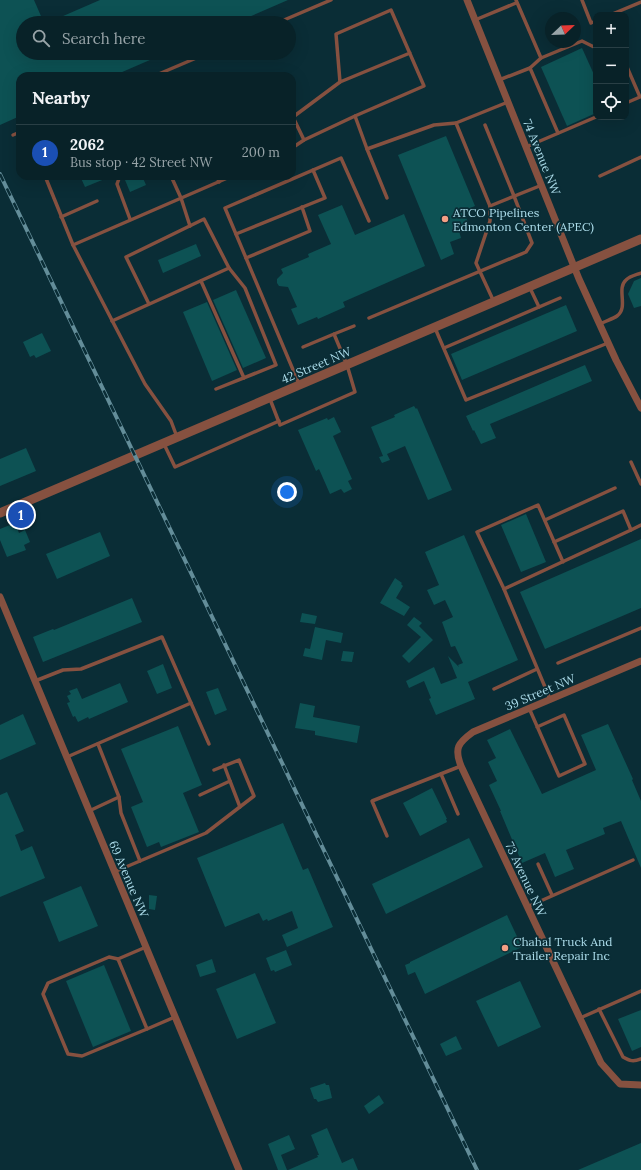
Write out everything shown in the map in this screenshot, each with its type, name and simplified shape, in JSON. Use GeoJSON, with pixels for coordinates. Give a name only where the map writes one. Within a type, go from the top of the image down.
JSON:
{"type":"FeatureCollection","features":[{"type":"Feature","properties":{"kind":"street","name":"74 Avenue NW"},"geometry":{"type":"LineString","coordinates":[[467,0],[575,268],[599,324],[641,408]]}},
{"type":"Feature","properties":{"kind":"street","name":"42 Street NW"},"geometry":{"type":"LineString","coordinates":[[0,513],[641,239]]}},
{"type":"Feature","properties":{"kind":"street","name":"69 Avenue NW"},"geometry":{"type":"LineString","coordinates":[[0,596],[239,1170]]}},
{"type":"Feature","properties":{"kind":"street","name":"39 Street NW"},"geometry":{"type":"LineString","coordinates":[[457,752],[461,741],[473,732],[641,661]]}},
{"type":"Feature","properties":{"kind":"street","name":"73 Avenue NW"},"geometry":{"type":"LineString","coordinates":[[457,752],[460,766],[601,1063],[620,1084],[637,1085]]}},
{"type":"Feature","properties":{"kind":"lane"},"geometry":{"type":"LineString","coordinates":[[293,16],[331,0]]}},
{"type":"Feature","properties":{"kind":"lane"},"geometry":{"type":"LineString","coordinates":[[582,0],[591,23],[593,22]]}},
{"type":"Feature","properties":{"kind":"lane"},"geometry":{"type":"LineString","coordinates":[[475,20],[516,1],[541,58]]}},
{"type":"Feature","properties":{"kind":"lane"},"geometry":{"type":"LineString","coordinates":[[617,12],[641,2]]}},
{"type":"Feature","properties":{"kind":"lane"},"geometry":{"type":"LineString","coordinates":[[296,145],[304,140],[355,116],[424,86],[391,10],[336,34],[340,82]]}},
{"type":"Feature","properties":{"kind":"lane"},"geometry":{"type":"LineString","coordinates":[[499,80],[530,68],[541,58],[582,41],[593,46]]}},
{"type":"Feature","properties":{"kind":"lane"},"geometry":{"type":"LineString","coordinates":[[296,116],[340,82],[410,53]]}},
{"type":"Feature","properties":{"kind":"lane"},"geometry":{"type":"LineString","coordinates":[[163,72],[192,60]]}},
{"type":"Feature","properties":{"kind":"lane"},"geometry":{"type":"LineString","coordinates":[[530,68],[558,133]]}},
{"type":"Feature","properties":{"kind":"lane"},"geometry":{"type":"LineString","coordinates":[[629,73],[640,97],[629,102]]}},
{"type":"Feature","properties":{"kind":"lane"},"geometry":{"type":"LineString","coordinates":[[367,149],[434,125],[456,123],[508,102]]}},
{"type":"Feature","properties":{"kind":"lane"},"geometry":{"type":"LineString","coordinates":[[355,116],[387,198]]}},
{"type":"Feature","properties":{"kind":"lane"},"geometry":{"type":"LineString","coordinates":[[526,147],[593,117]]}},
{"type":"Feature","properties":{"kind":"lane"},"geometry":{"type":"LineString","coordinates":[[456,123],[490,206],[490,221],[476,263],[494,302]]}},
{"type":"Feature","properties":{"kind":"lane"},"geometry":{"type":"LineString","coordinates":[[296,124],[304,140]]}},
{"type":"Feature","properties":{"kind":"lane"},"geometry":{"type":"LineString","coordinates":[[369,318],[526,252],[532,243],[485,125]]}},
{"type":"Feature","properties":{"kind":"lane"},"geometry":{"type":"LineString","coordinates":[[12,135],[16,134]]}},
{"type":"Feature","properties":{"kind":"lane"},"geometry":{"type":"LineString","coordinates":[[600,176],[641,157]]}},
{"type":"Feature","properties":{"kind":"lane"},"geometry":{"type":"LineString","coordinates":[[296,177],[341,158],[369,221]]}},
{"type":"Feature","properties":{"kind":"lane"},"geometry":{"type":"LineString","coordinates":[[236,234],[325,198],[313,170]]}},
{"type":"Feature","properties":{"kind":"lane"},"geometry":{"type":"LineString","coordinates":[[46,180],[72,245],[145,384],[171,421],[177,438]]}},
{"type":"Feature","properties":{"kind":"lane"},"geometry":{"type":"LineString","coordinates":[[118,180],[116,184],[130,219]]}},
{"type":"Feature","properties":{"kind":"lane"},"geometry":{"type":"LineString","coordinates":[[173,180],[181,198],[190,226]]}},
{"type":"Feature","properties":{"kind":"lane"},"geometry":{"type":"LineString","coordinates":[[72,245],[223,180]]}},
{"type":"Feature","properties":{"kind":"lane"},"geometry":{"type":"LineString","coordinates":[[290,180],[226,208],[300,385]]}},
{"type":"Feature","properties":{"kind":"lane"},"geometry":{"type":"LineString","coordinates":[[490,206],[542,185]]}},
{"type":"Feature","properties":{"kind":"lane"},"geometry":{"type":"LineString","coordinates":[[61,217],[97,201]]}},
{"type":"Feature","properties":{"kind":"lane"},"geometry":{"type":"LineString","coordinates":[[246,258],[310,231],[302,207]]}},
{"type":"Feature","properties":{"kind":"lane"},"geometry":{"type":"LineString","coordinates":[[149,304],[126,257],[204,219],[229,268],[245,288],[276,365],[216,389]]}},
{"type":"Feature","properties":{"kind":"lane"},"geometry":{"type":"LineString","coordinates":[[112,321],[229,268]]}},
{"type":"Feature","properties":{"kind":"lane"},"geometry":{"type":"LineString","coordinates":[[599,324],[618,315],[622,308],[622,289],[624,283],[631,276],[641,273]]}},
{"type":"Feature","properties":{"kind":"lane"},"geometry":{"type":"LineString","coordinates":[[201,281],[244,378]]}},
{"type":"Feature","properties":{"kind":"lane"},"geometry":{"type":"LineString","coordinates":[[530,287],[539,307]]}},
{"type":"Feature","properties":{"kind":"lane"},"geometry":{"type":"LineString","coordinates":[[444,348],[560,298]]}},
{"type":"Feature","properties":{"kind":"lane"},"geometry":{"type":"LineString","coordinates":[[303,347],[354,326]]}},
{"type":"Feature","properties":{"kind":"lane"},"geometry":{"type":"LineString","coordinates":[[435,327],[466,400],[608,343]]}},
{"type":"Feature","properties":{"kind":"lane"},"geometry":{"type":"LineString","coordinates":[[269,398],[280,425],[355,392],[347,365],[334,334]]}},
{"type":"Feature","properties":{"kind":"lane"},"geometry":{"type":"LineString","coordinates":[[163,443],[175,466],[279,421]]}},
{"type":"Feature","properties":{"kind":"lane"},"geometry":{"type":"LineString","coordinates":[[631,462],[641,484]]}},
{"type":"Feature","properties":{"kind":"lane"},"geometry":{"type":"LineString","coordinates":[[545,520],[615,488]]}},
{"type":"Feature","properties":{"kind":"lane"},"geometry":{"type":"LineString","coordinates":[[550,699],[504,589],[477,532],[538,505],[563,562]]}},
{"type":"Feature","properties":{"kind":"lane"},"geometry":{"type":"LineString","coordinates":[[554,542],[623,511],[631,530]]}},
{"type":"Feature","properties":{"kind":"lane"},"geometry":{"type":"LineString","coordinates":[[504,589],[641,525]]}},
{"type":"Feature","properties":{"kind":"lane"},"geometry":{"type":"LineString","coordinates":[[558,663],[641,628]]}},
{"type":"Feature","properties":{"kind":"lane"},"geometry":{"type":"LineString","coordinates":[[35,681],[63,670],[81,669],[162,637],[209,744]]}},
{"type":"Feature","properties":{"kind":"lane"},"geometry":{"type":"LineString","coordinates":[[494,689],[537,670]]}},
{"type":"Feature","properties":{"kind":"lane"},"geometry":{"type":"LineString","coordinates":[[67,757],[191,702]]}},
{"type":"Feature","properties":{"kind":"lane"},"geometry":{"type":"LineString","coordinates":[[529,708],[537,727],[559,776],[585,764],[564,715],[537,727]]}},
{"type":"Feature","properties":{"kind":"lane"},"geometry":{"type":"LineString","coordinates":[[98,744],[119,798],[121,813],[140,861]]}},
{"type":"Feature","properties":{"kind":"lane"},"geometry":{"type":"LineString","coordinates":[[114,872],[206,833],[254,796],[239,760],[214,770]]}},
{"type":"Feature","properties":{"kind":"lane"},"geometry":{"type":"LineString","coordinates":[[224,766],[240,807]]}},
{"type":"Feature","properties":{"kind":"lane"},"geometry":{"type":"LineString","coordinates":[[387,836],[372,801],[460,766]]}},
{"type":"Feature","properties":{"kind":"lane"},"geometry":{"type":"LineString","coordinates":[[441,774],[458,814]]}},
{"type":"Feature","properties":{"kind":"lane"},"geometry":{"type":"LineString","coordinates":[[200,795],[230,781]]}},
{"type":"Feature","properties":{"kind":"lane"},"geometry":{"type":"LineString","coordinates":[[89,811],[119,798]]}},
{"type":"Feature","properties":{"kind":"lane"},"geometry":{"type":"LineString","coordinates":[[527,907],[633,860]]}},
{"type":"Feature","properties":{"kind":"lane"},"geometry":{"type":"LineString","coordinates":[[538,864],[552,895]]}},
{"type":"Feature","properties":{"kind":"lane"},"geometry":{"type":"LineString","coordinates":[[146,947],[118,959],[109,957],[48,983],[43,994],[68,1054],[82,1056],[175,1017]]}},
{"type":"Feature","properties":{"kind":"lane"},"geometry":{"type":"LineString","coordinates":[[118,959],[147,1029]]}},
{"type":"Feature","properties":{"kind":"lane"},"geometry":{"type":"LineString","coordinates":[[580,1018],[641,991]]}},
{"type":"Feature","properties":{"kind":"lane"},"geometry":{"type":"LineString","coordinates":[[599,1009],[622,1057],[635,1062],[641,1059]]}},
{"type":"Feature","properties":{"kind":"building"},"geometry":{"type":"Polygon","coordinates":[[[0,0],[34,0],[41,16],[16,16],[16,60],[150,60],[122,72],[16,72],[16,118],[0,125],[0,0]]]}},
{"type":"Feature","properties":{"kind":"building"},"geometry":{"type":"Polygon","coordinates":[[[100,0],[288,0],[251,16],[63,16],[100,0]]]}},
{"type":"Feature","properties":{"kind":"building"},"geometry":{"type":"Polygon","coordinates":[[[582,48],[593,72],[593,114],[567,126],[541,67],[582,48]]]}},
{"type":"Feature","properties":{"kind":"building"},"geometry":{"type":"Polygon","coordinates":[[[446,136],[475,206],[463,211],[468,222],[460,225],[459,231],[461,238],[450,242],[454,254],[441,260],[398,155],[446,136]]]}},
{"type":"Feature","properties":{"kind":"building"},"geometry":{"type":"Polygon","coordinates":[[[82,180],[102,180],[85,187],[82,180]]]}},
{"type":"Feature","properties":{"kind":"building"},"geometry":{"type":"Polygon","coordinates":[[[125,180],[144,180],[146,185],[130,192],[125,180]]]}},
{"type":"Feature","properties":{"kind":"building"},"geometry":{"type":"Polygon","coordinates":[[[342,205],[355,235],[404,214],[425,266],[343,302],[345,307],[318,319],[317,317],[298,325],[291,309],[297,307],[288,287],[279,286],[277,279],[283,273],[281,269],[309,257],[308,254],[331,244],[318,215],[342,205]]]}},
{"type":"Feature","properties":{"kind":"building"},"geometry":{"type":"Polygon","coordinates":[[[196,244],[201,256],[163,273],[158,260],[196,244]]]}},
{"type":"Feature","properties":{"kind":"building"},"geometry":{"type":"Polygon","coordinates":[[[641,278],[641,306],[634,308],[628,294],[634,281],[641,278]]]}},
{"type":"Feature","properties":{"kind":"building"},"geometry":{"type":"Polygon","coordinates":[[[236,290],[266,358],[243,368],[213,300],[236,290]]]}},
{"type":"Feature","properties":{"kind":"building"},"geometry":{"type":"Polygon","coordinates":[[[207,302],[237,370],[212,381],[183,312],[207,302]]]}},
{"type":"Feature","properties":{"kind":"building"},"geometry":{"type":"Polygon","coordinates":[[[566,305],[577,331],[462,380],[451,354],[566,305]]]}},
{"type":"Feature","properties":{"kind":"building"},"geometry":{"type":"Polygon","coordinates":[[[42,333],[51,351],[36,358],[34,355],[30,357],[23,342],[42,333]]]}},
{"type":"Feature","properties":{"kind":"building"},"geometry":{"type":"Polygon","coordinates":[[[585,365],[592,381],[490,424],[496,438],[481,444],[466,416],[585,365]]]}},
{"type":"Feature","properties":{"kind":"building"},"geometry":{"type":"Polygon","coordinates":[[[414,406],[416,409],[417,408],[452,490],[428,500],[405,446],[387,454],[390,460],[382,463],[379,457],[383,456],[371,427],[395,417],[394,415],[414,406]]]}},
{"type":"Feature","properties":{"kind":"building"},"geometry":{"type":"Polygon","coordinates":[[[334,417],[341,432],[333,436],[352,479],[348,481],[352,489],[344,493],[341,489],[330,494],[319,469],[316,471],[298,430],[327,418],[328,420],[334,417]]]}},
{"type":"Feature","properties":{"kind":"building"},"geometry":{"type":"Polygon","coordinates":[[[26,448],[36,471],[0,486],[0,459],[26,448]]]}},
{"type":"Feature","properties":{"kind":"building"},"geometry":{"type":"Polygon","coordinates":[[[526,514],[546,562],[521,572],[501,525],[526,514]]]}},
{"type":"Feature","properties":{"kind":"building"},"geometry":{"type":"Polygon","coordinates":[[[15,523],[19,533],[25,530],[30,542],[24,545],[26,550],[7,557],[0,540],[0,529],[15,523]]]}},
{"type":"Feature","properties":{"kind":"building"},"geometry":{"type":"Polygon","coordinates":[[[100,532],[110,556],[57,579],[46,554],[100,532]]]}},
{"type":"Feature","properties":{"kind":"building"},"geometry":{"type":"Polygon","coordinates":[[[464,535],[518,660],[468,682],[475,699],[436,715],[429,699],[431,698],[424,681],[409,688],[406,681],[434,667],[441,684],[457,678],[448,656],[459,667],[458,665],[463,663],[455,646],[451,647],[442,622],[453,617],[445,600],[434,605],[427,590],[439,585],[425,552],[464,535]]]}},
{"type":"Feature","properties":{"kind":"building"},"geometry":{"type":"Polygon","coordinates":[[[641,539],[641,608],[545,649],[520,592],[641,539]]]}},
{"type":"Feature","properties":{"kind":"building"},"geometry":{"type":"Polygon","coordinates":[[[395,578],[402,583],[401,584],[403,586],[396,598],[410,607],[404,616],[380,603],[395,578]]]}},
{"type":"Feature","properties":{"kind":"building"},"geometry":{"type":"Polygon","coordinates":[[[132,598],[142,622],[43,662],[33,637],[132,598]]]}},
{"type":"Feature","properties":{"kind":"building"},"geometry":{"type":"Polygon","coordinates":[[[302,613],[317,616],[315,624],[300,622],[302,613]]]}},
{"type":"Feature","properties":{"kind":"building"},"geometry":{"type":"Polygon","coordinates":[[[414,617],[422,623],[419,626],[433,640],[409,663],[402,656],[421,637],[407,625],[414,617]]]}},
{"type":"Feature","properties":{"kind":"building"},"geometry":{"type":"Polygon","coordinates":[[[315,627],[343,633],[341,643],[326,640],[322,660],[303,656],[305,648],[310,649],[315,627]]]}},
{"type":"Feature","properties":{"kind":"building"},"geometry":{"type":"Polygon","coordinates":[[[343,651],[354,652],[352,662],[341,661],[343,651]]]}},
{"type":"Feature","properties":{"kind":"building"},"geometry":{"type":"Polygon","coordinates":[[[163,664],[172,688],[157,694],[147,671],[163,664]]]}},
{"type":"Feature","properties":{"kind":"building"},"geometry":{"type":"Polygon","coordinates":[[[120,683],[128,702],[89,719],[88,717],[78,722],[75,716],[73,717],[67,703],[70,702],[67,696],[71,694],[69,691],[77,688],[82,699],[120,683]]]}},
{"type":"Feature","properties":{"kind":"building"},"geometry":{"type":"Polygon","coordinates":[[[218,688],[227,710],[215,715],[206,692],[218,688]]]}},
{"type":"Feature","properties":{"kind":"building"},"geometry":{"type":"Polygon","coordinates":[[[300,703],[315,706],[313,717],[360,726],[357,743],[315,735],[315,731],[295,728],[300,703]]]}},
{"type":"Feature","properties":{"kind":"building"},"geometry":{"type":"Polygon","coordinates":[[[23,714],[36,744],[0,760],[0,725],[23,714]]]}},
{"type":"Feature","properties":{"kind":"building"},"geometry":{"type":"Polygon","coordinates":[[[608,724],[633,779],[632,780],[641,801],[641,868],[621,821],[603,828],[605,834],[566,850],[574,869],[555,877],[545,853],[522,863],[489,785],[497,781],[488,762],[496,758],[487,740],[510,729],[542,794],[596,770],[581,735],[608,724]]]}},
{"type":"Feature","properties":{"kind":"building"},"geometry":{"type":"Polygon","coordinates":[[[178,726],[202,785],[183,793],[199,832],[161,847],[159,842],[147,847],[131,807],[143,802],[121,749],[178,726]]]}},
{"type":"Feature","properties":{"kind":"building"},"geometry":{"type":"Polygon","coordinates":[[[432,788],[447,819],[447,822],[420,836],[403,803],[432,788]]]}},
{"type":"Feature","properties":{"kind":"building"},"geometry":{"type":"Polygon","coordinates":[[[7,792],[24,831],[15,835],[21,851],[32,846],[45,878],[0,897],[0,795],[7,792]]]}},
{"type":"Feature","properties":{"kind":"building"},"geometry":{"type":"Polygon","coordinates":[[[283,823],[303,870],[308,868],[333,927],[287,947],[282,935],[298,928],[292,911],[268,921],[267,919],[263,921],[259,913],[225,927],[197,858],[283,823]]]}},
{"type":"Feature","properties":{"kind":"building"},"geometry":{"type":"Polygon","coordinates":[[[469,838],[483,867],[386,914],[372,884],[469,838]]]}},
{"type":"Feature","properties":{"kind":"building"},"geometry":{"type":"Polygon","coordinates":[[[81,886],[98,926],[59,942],[43,902],[81,886]]]}},
{"type":"Feature","properties":{"kind":"building"},"geometry":{"type":"Polygon","coordinates":[[[149,895],[157,896],[155,910],[149,909],[149,895]]]}},
{"type":"Feature","properties":{"kind":"building"},"geometry":{"type":"Polygon","coordinates":[[[507,915],[522,947],[425,994],[415,972],[408,975],[405,965],[507,915]]]}},
{"type":"Feature","properties":{"kind":"building"},"geometry":{"type":"Polygon","coordinates":[[[286,950],[292,965],[275,972],[274,970],[271,971],[266,958],[286,950]]]}},
{"type":"Feature","properties":{"kind":"building"},"geometry":{"type":"Polygon","coordinates":[[[212,959],[216,972],[200,977],[196,965],[212,959]]]}},
{"type":"Feature","properties":{"kind":"building"},"geometry":{"type":"Polygon","coordinates":[[[104,965],[131,1031],[93,1047],[66,981],[104,965]]]}},
{"type":"Feature","properties":{"kind":"building"},"geometry":{"type":"Polygon","coordinates":[[[255,973],[276,1023],[237,1039],[216,989],[255,973]]]}},
{"type":"Feature","properties":{"kind":"building"},"geometry":{"type":"Polygon","coordinates":[[[520,981],[541,1027],[498,1047],[476,1001],[520,981]]]}},
{"type":"Feature","properties":{"kind":"building"},"geometry":{"type":"Polygon","coordinates":[[[641,1010],[641,1047],[632,1051],[618,1019],[641,1010]]]}},
{"type":"Feature","properties":{"kind":"building"},"geometry":{"type":"Polygon","coordinates":[[[456,1036],[462,1049],[446,1056],[440,1044],[456,1036]]]}},
{"type":"Feature","properties":{"kind":"building"},"geometry":{"type":"Polygon","coordinates":[[[325,1083],[326,1085],[329,1085],[332,1098],[318,1102],[314,1099],[310,1088],[325,1083]]]}},
{"type":"Feature","properties":{"kind":"building"},"geometry":{"type":"Polygon","coordinates":[[[379,1095],[384,1103],[369,1114],[364,1106],[379,1095]]]}},
{"type":"Feature","properties":{"kind":"building"},"geometry":{"type":"Polygon","coordinates":[[[327,1128],[342,1163],[353,1158],[358,1170],[288,1170],[318,1157],[317,1155],[319,1155],[311,1135],[327,1128]]]}},
{"type":"Feature","properties":{"kind":"building"},"geometry":{"type":"Polygon","coordinates":[[[289,1135],[295,1149],[281,1155],[287,1170],[278,1170],[268,1144],[289,1135]]]}},
{"type":"Feature","properties":{"kind":"building"},"geometry":{"type":"Polygon","coordinates":[[[641,1143],[641,1170],[578,1170],[641,1143]]]}},
{"type":"Feature","properties":{"kind":"railway"},"geometry":{"type":"LineString","coordinates":[[0,174],[477,1170]]}},
{"type":"Feature","properties":{"kind":"place","name":"ATCO Pipelines Edmonton Center (APEC)"},"geometry":{"type":"Point","coordinates":[445,219]}},
{"type":"Feature","properties":{"kind":"place","name":"2062"},"geometry":{"type":"Point","coordinates":[21,515]}},
{"type":"Feature","properties":{"kind":"place","name":"Chahal Truck And Trailer Repair Inc"},"geometry":{"type":"Point","coordinates":[505,948]}}]}
